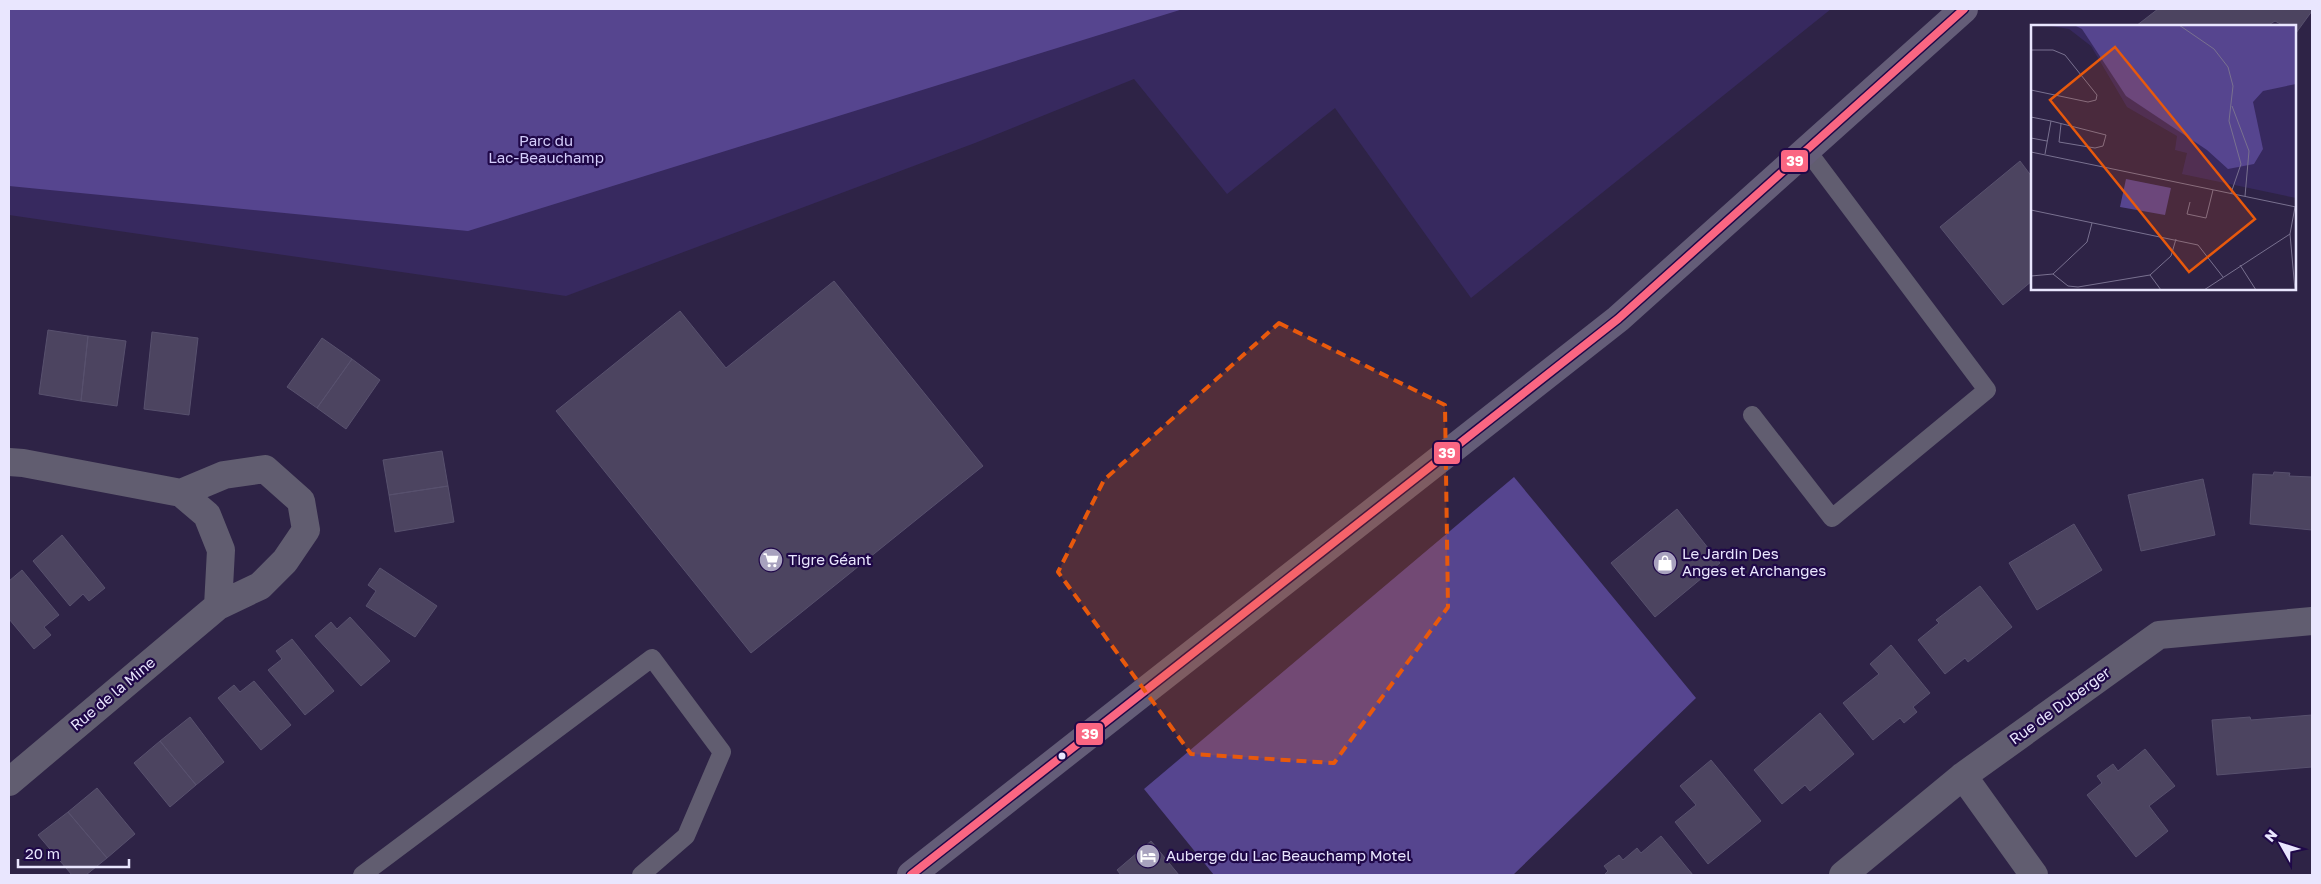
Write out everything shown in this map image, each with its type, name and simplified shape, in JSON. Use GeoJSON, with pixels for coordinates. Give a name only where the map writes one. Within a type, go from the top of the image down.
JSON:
{"type":"FeatureCollection","features":[{"type":"Feature","properties":{"kind":"main road"},"geometry":{"type":"LineString","coordinates":[[911,875],[1618,319],[1954,12]]}},
{"type":"Feature","properties":{"kind":"street"},"geometry":{"type":"LineString","coordinates":[[9,462],[23,463],[180,493],[207,515],[221,550],[218,606]]}},
{"type":"Feature","properties":{"kind":"street","name":"Rue de la Mine"},"geometry":{"type":"LineString","coordinates":[[9,782],[218,606],[260,586],[285,561],[306,530],[301,501],[265,469],[224,475],[180,493]]}},
{"type":"Feature","properties":{"kind":"street","name":"Rue de Duberger"},"geometry":{"type":"LineString","coordinates":[[1843,875],[1963,776],[2159,635],[2312,621]]}},
{"type":"Feature","properties":{"kind":"street"},"geometry":{"type":"LineString","coordinates":[[1963,776],[2034,875]]}},
{"type":"Feature","properties":{"kind":"lane"},"geometry":{"type":"LineString","coordinates":[[1752,415],[1832,518],[1987,390],[1806,149]]}},
{"type":"Feature","properties":{"kind":"lane"},"geometry":{"type":"LineString","coordinates":[[362,875],[652,658],[722,752],[686,836],[641,875]]}},
{"type":"Feature","properties":{"kind":"highlighted area"},"geometry":{"type":"Polygon","coordinates":[[[1279,323],[1445,405],[1448,607],[1334,763],[1191,754],[1058,572],[1104,480],[1279,323]]]}},
{"type":"Feature","properties":{"kind":"green space","name":"Parc du Lac-Beauchamp"},"geometry":{"type":"Polygon","coordinates":[[[9,9],[1831,9],[1471,298],[1335,108],[1227,194],[1134,79],[975,143],[566,296],[9,215],[9,9]]]}},
{"type":"Feature","properties":{"kind":"green space"},"geometry":{"type":"Polygon","coordinates":[[[9,9],[1183,9],[468,231],[9,186],[9,9]]]}},
{"type":"Feature","properties":{"kind":"green space"},"geometry":{"type":"Polygon","coordinates":[[[1514,477],[1696,698],[1513,875],[1214,875],[1144,789],[1514,477]]]}},
{"type":"Feature","properties":{"kind":"building"},"geometry":{"type":"Polygon","coordinates":[[[2158,9],[2312,9],[2296,33],[2296,25],[2282,25],[2275,21],[2269,25],[2137,25],[2158,9]]]}},
{"type":"Feature","properties":{"kind":"building"},"geometry":{"type":"Polygon","coordinates":[[[2020,161],[2031,176],[2031,282],[2003,305],[1940,227],[2020,161]]]}},
{"type":"Feature","properties":{"kind":"building","name":"Tigre Géant"},"geometry":{"type":"Polygon","coordinates":[[[834,281],[983,466],[751,653],[556,411],[680,311],[726,368],[834,281]]]}},
{"type":"Feature","properties":{"kind":"building"},"geometry":{"type":"Polygon","coordinates":[[[48,330],[88,336],[81,401],[39,394],[48,330]]]}},
{"type":"Feature","properties":{"kind":"building"},"geometry":{"type":"Polygon","coordinates":[[[152,332],[198,338],[189,415],[144,409],[152,332]]]}},
{"type":"Feature","properties":{"kind":"building"},"geometry":{"type":"Polygon","coordinates":[[[88,336],[126,341],[117,406],[81,401],[88,336]]]}},
{"type":"Feature","properties":{"kind":"building"},"geometry":{"type":"Polygon","coordinates":[[[322,338],[352,359],[317,408],[287,387],[322,338]]]}},
{"type":"Feature","properties":{"kind":"building"},"geometry":{"type":"Polygon","coordinates":[[[352,359],[380,380],[346,429],[317,408],[352,359]]]}},
{"type":"Feature","properties":{"kind":"building"},"geometry":{"type":"Polygon","coordinates":[[[442,451],[448,486],[389,495],[383,460],[442,451]]]}},
{"type":"Feature","properties":{"kind":"building"},"geometry":{"type":"Polygon","coordinates":[[[2274,472],[2290,473],[2289,476],[2312,477],[2312,530],[2250,524],[2253,474],[2273,475],[2274,472]]]}},
{"type":"Feature","properties":{"kind":"building"},"geometry":{"type":"Polygon","coordinates":[[[2203,479],[2215,535],[2141,551],[2128,495],[2203,479]]]}},
{"type":"Feature","properties":{"kind":"building"},"geometry":{"type":"Polygon","coordinates":[[[448,486],[454,522],[395,532],[389,495],[448,486]]]}},
{"type":"Feature","properties":{"kind":"building","name":"Le Jardin Des Anges et Archanges"},"geometry":{"type":"Polygon","coordinates":[[[1677,509],[1720,563],[1655,617],[1611,563],[1677,509]]]}},
{"type":"Feature","properties":{"kind":"building"},"geometry":{"type":"Polygon","coordinates":[[[2074,524],[2102,570],[2037,610],[2009,563],[2074,524]]]}},
{"type":"Feature","properties":{"kind":"building"},"geometry":{"type":"Polygon","coordinates":[[[62,535],[105,588],[89,601],[83,594],[70,606],[33,561],[62,535]]]}},
{"type":"Feature","properties":{"kind":"building"},"geometry":{"type":"Polygon","coordinates":[[[380,568],[437,606],[415,637],[366,606],[376,591],[368,585],[380,568]]]}},
{"type":"Feature","properties":{"kind":"building"},"geometry":{"type":"Polygon","coordinates":[[[22,570],[59,615],[44,627],[51,635],[34,649],[9,619],[9,581],[22,570]]]}},
{"type":"Feature","properties":{"kind":"building"},"geometry":{"type":"Polygon","coordinates":[[[1980,586],[2012,627],[1968,662],[1965,658],[1945,674],[1918,640],[1939,623],[1936,620],[1980,586]]]}},
{"type":"Feature","properties":{"kind":"building"},"geometry":{"type":"Polygon","coordinates":[[[350,617],[390,661],[361,686],[315,636],[331,622],[337,629],[350,617]]]}},
{"type":"Feature","properties":{"kind":"building"},"geometry":{"type":"Polygon","coordinates":[[[292,639],[334,691],[305,715],[268,670],[282,659],[276,651],[292,639]]]}},
{"type":"Feature","properties":{"kind":"building"},"geometry":{"type":"Polygon","coordinates":[[[1891,645],[1930,693],[1913,707],[1917,712],[1904,723],[1900,718],[1873,740],[1843,703],[1879,674],[1870,664],[1891,645]]]}},
{"type":"Feature","properties":{"kind":"building"},"geometry":{"type":"Polygon","coordinates":[[[254,681],[291,725],[261,750],[218,698],[234,685],[240,692],[254,681]]]}},
{"type":"Feature","properties":{"kind":"building"},"geometry":{"type":"Polygon","coordinates":[[[1820,713],[1854,754],[1810,791],[1805,785],[1782,804],[1754,770],[1820,713]]]}},
{"type":"Feature","properties":{"kind":"building"},"geometry":{"type":"Polygon","coordinates":[[[2312,715],[2312,767],[2217,775],[2212,720],[2250,717],[2251,720],[2312,715]]]}},
{"type":"Feature","properties":{"kind":"building"},"geometry":{"type":"Polygon","coordinates":[[[190,717],[224,762],[196,785],[160,741],[190,717]]]}},
{"type":"Feature","properties":{"kind":"building"},"geometry":{"type":"Polygon","coordinates":[[[160,741],[196,785],[170,807],[134,763],[160,741]]]}},
{"type":"Feature","properties":{"kind":"building"},"geometry":{"type":"Polygon","coordinates":[[[2145,749],[2175,786],[2149,806],[2168,831],[2136,857],[2087,795],[2102,783],[2097,776],[2113,764],[2118,771],[2145,749]]]}},
{"type":"Feature","properties":{"kind":"building"},"geometry":{"type":"Polygon","coordinates":[[[1711,760],[1761,821],[1708,864],[1675,822],[1696,805],[1680,786],[1711,760]]]}},
{"type":"Feature","properties":{"kind":"building"},"geometry":{"type":"Polygon","coordinates":[[[97,788],[135,834],[107,858],[68,812],[97,788]]]}},
{"type":"Feature","properties":{"kind":"building"},"geometry":{"type":"Polygon","coordinates":[[[68,812],[107,858],[86,875],[72,875],[38,835],[68,812]]]}},
{"type":"Feature","properties":{"kind":"building"},"geometry":{"type":"Polygon","coordinates":[[[1661,836],[1693,875],[1604,875],[1608,871],[1604,866],[1619,855],[1623,860],[1637,848],[1641,853],[1661,836]]]}},
{"type":"Feature","properties":{"kind":"building","name":"Auberge du Lac Beauchamp Motel"},"geometry":{"type":"Polygon","coordinates":[[[1151,841],[1179,875],[1121,875],[1117,870],[1151,841]]]}},
{"type":"Feature","properties":{"kind":"transit line","name":"39"},"geometry":{"type":"LineString","coordinates":[[911,875],[1618,319],[1964,9]]}},
{"type":"Feature","properties":{"kind":"place","name":"Tigre Géant"},"geometry":{"type":"Point","coordinates":[771,560]}},
{"type":"Feature","properties":{"kind":"place","name":"Le Jardin Des Anges et Archanges"},"geometry":{"type":"Point","coordinates":[1665,563]}},
{"type":"Feature","properties":{"kind":"place","name":"Auberge du Lac Beauchamp Motel"},"geometry":{"type":"Point","coordinates":[1148,856]}}]}
